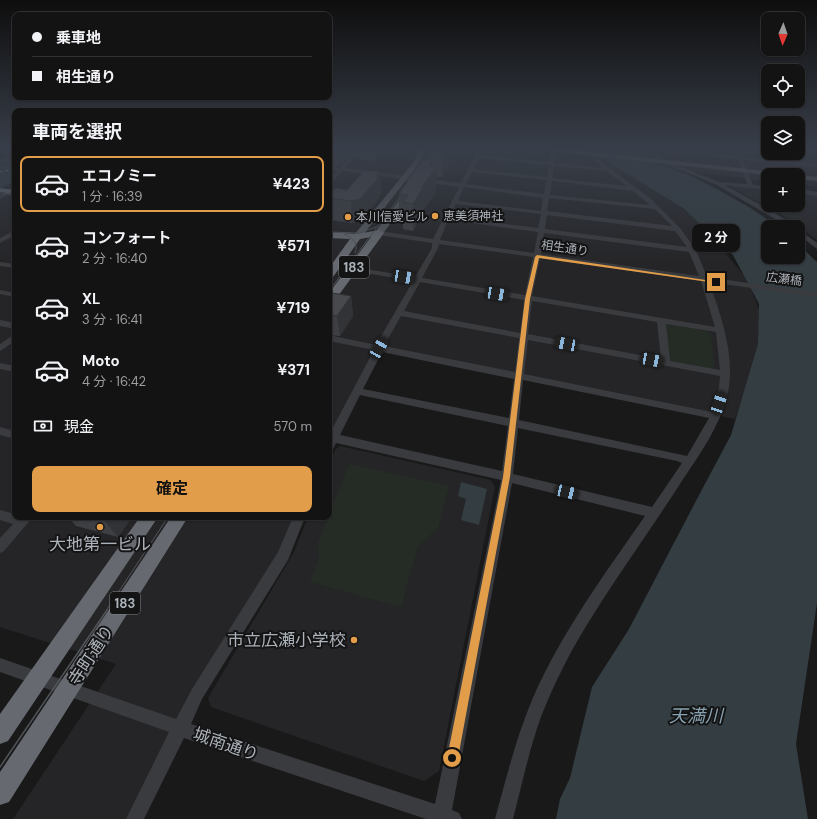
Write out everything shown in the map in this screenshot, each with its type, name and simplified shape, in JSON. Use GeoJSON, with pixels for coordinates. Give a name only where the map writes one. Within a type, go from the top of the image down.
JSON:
{"type":"FeatureCollection","features":[{"type":"Feature","properties":{"kind":"highway"},"geometry":{"type":"LineString","coordinates":[[0,190],[12,191]]}},
{"type":"Feature","properties":{"kind":"highway"},"geometry":{"type":"LineString","coordinates":[[0,197],[12,199]]}},
{"type":"Feature","properties":{"kind":"highway","name":"相生通り"},"geometry":{"type":"LineString","coordinates":[[332,228],[360,234]]}},
{"type":"Feature","properties":{"kind":"highway","name":"相生通り"},"geometry":{"type":"LineString","coordinates":[[332,235],[380,233]]}},
{"type":"Feature","properties":{"kind":"highway","name":"183"},"geometry":{"type":"LineString","coordinates":[[332,297],[380,233]]}},
{"type":"Feature","properties":{"kind":"highway","name":"183"},"geometry":{"type":"LineString","coordinates":[[332,271],[360,234]]}},
{"type":"Feature","properties":{"kind":"highway","name":"寺町通り"},"geometry":{"type":"LineString","coordinates":[[0,733],[148,520]]}},
{"type":"Feature","properties":{"kind":"highway","name":"寺町通り"},"geometry":{"type":"LineString","coordinates":[[0,793],[178,520]]}},
{"type":"Feature","properties":{"kind":"main road"},"geometry":{"type":"LineString","coordinates":[[360,234],[397,187]]}},
{"type":"Feature","properties":{"kind":"main road"},"geometry":{"type":"LineString","coordinates":[[380,233],[413,187]]}},
{"type":"Feature","properties":{"kind":"street"},"geometry":{"type":"LineString","coordinates":[[332,436],[435,248],[437,235],[461,187]]}},
{"type":"Feature","properties":{"kind":"street"},"geometry":{"type":"LineString","coordinates":[[479,187],[545,196],[654,207]]}},
{"type":"Feature","properties":{"kind":"street"},"geometry":{"type":"LineString","coordinates":[[445,818],[507,477],[512,422],[528,299],[537,257],[547,187]]}},
{"type":"Feature","properties":{"kind":"street"},"geometry":{"type":"LineString","coordinates":[[504,819],[528,731],[546,689],[580,623],[689,461],[715,416],[724,390],[726,374],[725,355],[720,330],[705,280],[693,250],[678,229],[635,188],[628,187]]}},
{"type":"Feature","properties":{"kind":"street"},"geometry":{"type":"LineString","coordinates":[[725,187],[782,220]]}},
{"type":"Feature","properties":{"kind":"street"},"geometry":{"type":"LineString","coordinates":[[0,197],[12,192]]}},
{"type":"Feature","properties":{"kind":"street"},"geometry":{"type":"LineString","coordinates":[[805,192],[817,194]]}},
{"type":"Feature","properties":{"kind":"street"},"geometry":{"type":"LineString","coordinates":[[454,202],[678,229]]}},
{"type":"Feature","properties":{"kind":"street"},"geometry":{"type":"LineString","coordinates":[[446,218],[693,250]]}},
{"type":"Feature","properties":{"kind":"street","name":"相生通り"},"geometry":{"type":"LineString","coordinates":[[380,233],[537,257],[747,286]]}},
{"type":"Feature","properties":{"kind":"street"},"geometry":{"type":"LineString","coordinates":[[0,236],[11,237]]}},
{"type":"Feature","properties":{"kind":"street"},"geometry":{"type":"LineString","coordinates":[[0,241],[11,237]]}},
{"type":"Feature","properties":{"kind":"street"},"geometry":{"type":"LineString","coordinates":[[805,237],[817,247]]}},
{"type":"Feature","properties":{"kind":"street"},"geometry":{"type":"LineString","coordinates":[[0,264],[12,266]]}},
{"type":"Feature","properties":{"kind":"street"},"geometry":{"type":"LineString","coordinates":[[353,269],[720,330]]}},
{"type":"Feature","properties":{"kind":"street","name":"広瀬橋"},"geometry":{"type":"LineString","coordinates":[[747,286],[817,295]]}},
{"type":"Feature","properties":{"kind":"street"},"geometry":{"type":"LineString","coordinates":[[0,292],[12,294]]}},
{"type":"Feature","properties":{"kind":"street"},"geometry":{"type":"LineString","coordinates":[[400,313],[726,374]]}},
{"type":"Feature","properties":{"kind":"street"},"geometry":{"type":"LineString","coordinates":[[661,320],[666,363]]}},
{"type":"Feature","properties":{"kind":"street"},"geometry":{"type":"LineString","coordinates":[[0,323],[12,325]]}},
{"type":"Feature","properties":{"kind":"street"},"geometry":{"type":"LineString","coordinates":[[0,348],[12,338]]}},
{"type":"Feature","properties":{"kind":"street"},"geometry":{"type":"LineString","coordinates":[[332,339],[715,416]]}},
{"type":"Feature","properties":{"kind":"street"},"geometry":{"type":"LineString","coordinates":[[0,366],[12,368]]}},
{"type":"Feature","properties":{"kind":"street"},"geometry":{"type":"LineString","coordinates":[[356,390],[678,457],[689,461]]}},
{"type":"Feature","properties":{"kind":"street"},"geometry":{"type":"LineString","coordinates":[[0,431],[12,434]]}},
{"type":"Feature","properties":{"kind":"street"},"geometry":{"type":"LineString","coordinates":[[332,440],[507,477],[654,513]]}},
{"type":"Feature","properties":{"kind":"street"},"geometry":{"type":"LineString","coordinates":[[0,515],[12,517]]}},
{"type":"Feature","properties":{"kind":"street"},"geometry":{"type":"LineString","coordinates":[[0,547],[24,520]]}},
{"type":"Feature","properties":{"kind":"street"},"geometry":{"type":"LineString","coordinates":[[135,819],[198,694],[283,556],[298,520]]}},
{"type":"Feature","properties":{"kind":"street","name":"城南通り"},"geometry":{"type":"LineString","coordinates":[[0,665],[445,818]]}},
{"type":"Feature","properties":{"kind":"shaded area"},"geometry":{"type":"Polygon","coordinates":[[[6,187],[12,187],[12,520],[297,520],[132,819],[13,819],[116,664],[0,627],[0,190],[6,187]]]}},
{"type":"Feature","properties":{"kind":"shaded area"},"geometry":{"type":"Polygon","coordinates":[[[332,187],[652,187],[678,204],[701,224],[747,279],[761,314],[763,338],[735,419],[381,349],[332,439],[332,187]]]}},
{"type":"Feature","properties":{"kind":"shaded area"},"geometry":{"type":"Polygon","coordinates":[[[731,187],[761,188],[761,204],[731,187]]]}},
{"type":"Feature","properties":{"kind":"shaded area"},"geometry":{"type":"Polygon","coordinates":[[[805,193],[817,195],[817,240],[805,231],[805,220],[791,220],[776,212],[805,212],[805,193]]]}},
{"type":"Feature","properties":{"kind":"shaded area"},"geometry":{"type":"Polygon","coordinates":[[[667,324],[707,331],[711,334],[714,366],[711,369],[671,362],[668,360],[664,326],[667,324]]]}},
{"type":"Feature","properties":{"kind":"shaded area","name":"市立広瀬小学校"},"geometry":{"type":"Polygon","coordinates":[[[340,446],[491,480],[495,487],[439,771],[424,781],[211,707],[208,698],[294,552],[307,520],[332,520],[332,458],[335,450],[340,446]]]}},
{"type":"Feature","properties":{"kind":"shaded area"},"geometry":{"type":"Polygon","coordinates":[[[349,464],[449,486],[438,528],[418,546],[401,607],[310,582],[319,558],[318,543],[327,520],[332,520],[332,507],[349,464]]]}},
{"type":"Feature","properties":{"kind":"water","name":"天満川"},"geometry":{"type":"Polygon","coordinates":[[[649,187],[713,187],[752,209],[768,220],[761,220],[761,264],[805,264],[805,251],[817,262],[817,603],[796,744],[808,819],[556,819],[560,799],[570,778],[592,687],[629,629],[731,435],[758,344],[759,304],[733,255],[683,208],[649,187]]]}},
{"type":"Feature","properties":{"kind":"water"},"geometry":{"type":"Polygon","coordinates":[[[461,482],[487,489],[479,525],[461,520],[466,499],[458,496],[461,482]]]}},
{"type":"Feature","properties":{"kind":"building"},"geometry":{"type":"Polygon","coordinates":[[[350,187],[370,187],[360,199],[351,201],[332,198],[332,192],[336,188],[347,190],[350,187]]]}},
{"type":"Feature","properties":{"kind":"building"},"geometry":{"type":"Polygon","coordinates":[[[403,187],[423,188],[413,204],[403,202],[408,195],[399,194],[403,187]]]}},
{"type":"Feature","properties":{"kind":"building"},"geometry":{"type":"Polygon","coordinates":[[[332,293],[351,296],[337,316],[332,315],[332,293]]]}},
{"type":"Feature","properties":{"kind":"tram line"},"geometry":{"type":"LineString","coordinates":[[332,287],[405,190]]}},
{"type":"Feature","properties":{"kind":"tram line"},"geometry":{"type":"LineString","coordinates":[[0,193],[12,195]]}},
{"type":"Feature","properties":{"kind":"tram line"},"geometry":{"type":"LineString","coordinates":[[332,232],[359,233],[376,227]]}},
{"type":"Feature","properties":{"kind":"tram line"},"geometry":{"type":"LineString","coordinates":[[344,234],[350,237],[356,244],[355,253]]}},
{"type":"Feature","properties":{"kind":"tram line"},"geometry":{"type":"LineString","coordinates":[[106,611],[166,520]]}},
{"type":"Feature","properties":{"kind":"tram line"},"geometry":{"type":"LineString","coordinates":[[0,767],[107,610]]}},
{"type":"Feature","properties":{"kind":"place","name":"恵美須神社"},"geometry":{"type":"Point","coordinates":[435,216]}},
{"type":"Feature","properties":{"kind":"place","name":"本川信愛ビル"},"geometry":{"type":"Point","coordinates":[348,217]}},
{"type":"Feature","properties":{"kind":"place","name":"大地第一ビル"},"geometry":{"type":"Point","coordinates":[100,527]}},
{"type":"Feature","properties":{"kind":"place","name":"市立広瀬小学校"},"geometry":{"type":"Point","coordinates":[354,640]}},
{"type":"Feature","properties":{"kind":"route"},"geometry":{"type":"LineString","coordinates":[[452,758],[507,477],[512,422],[528,299],[537,257],[716,282]]}}]}
